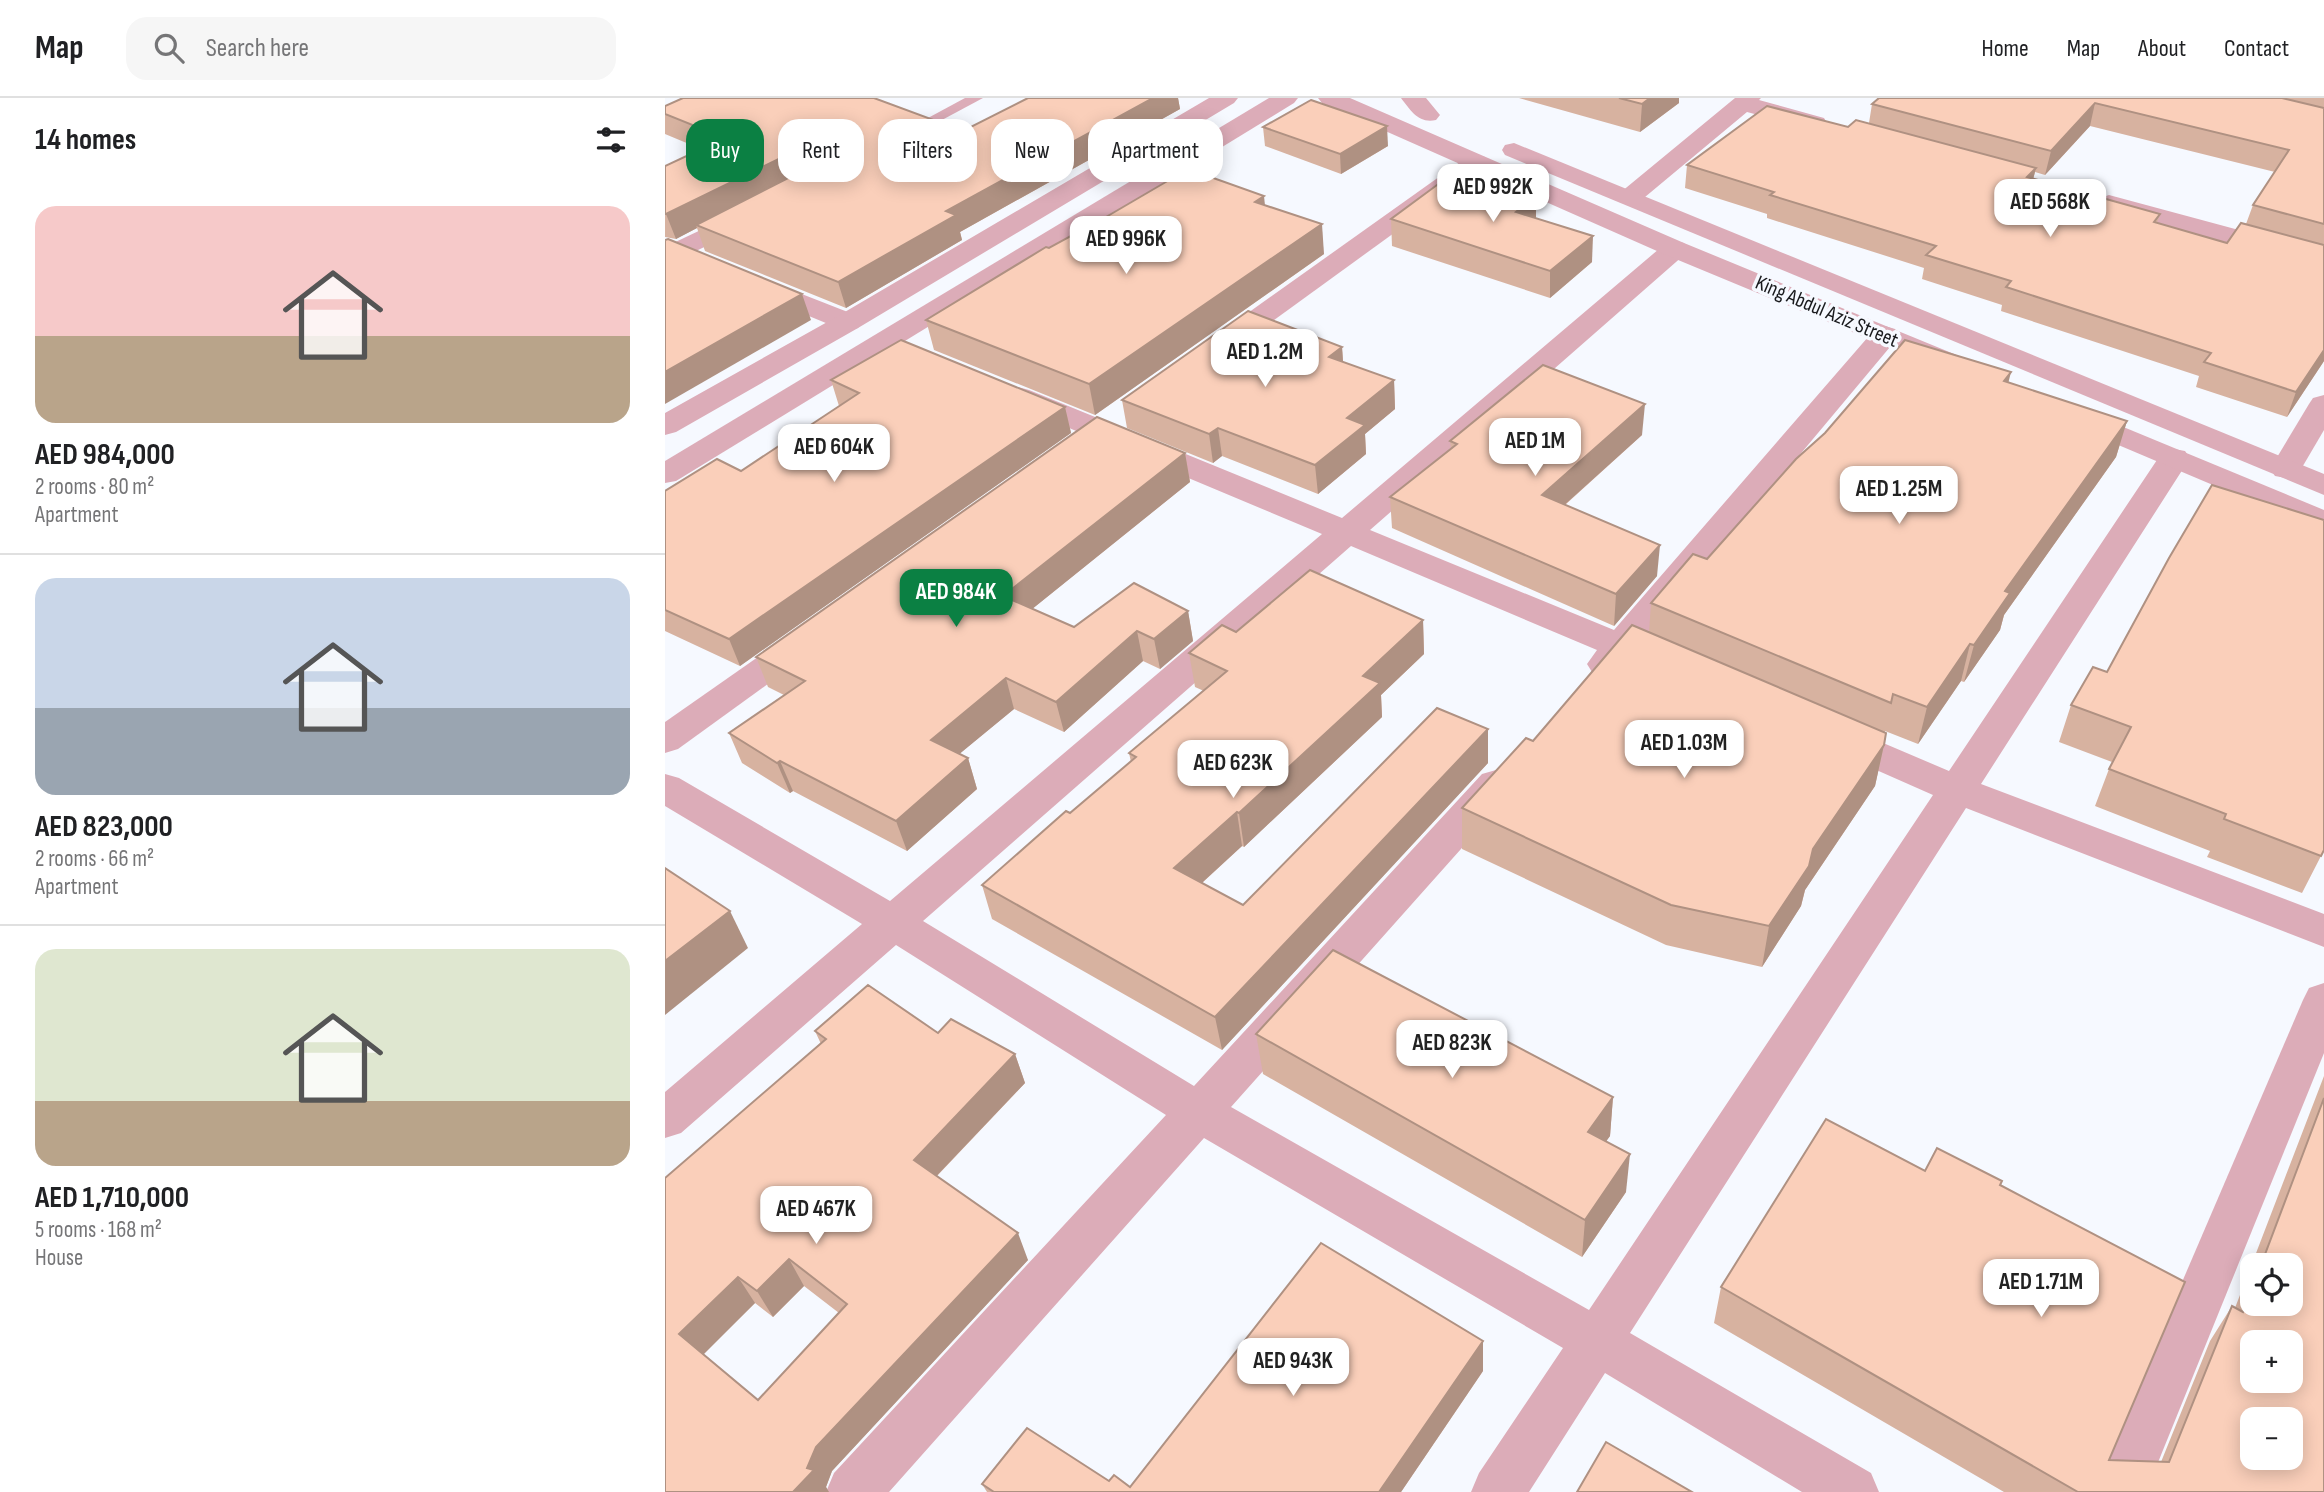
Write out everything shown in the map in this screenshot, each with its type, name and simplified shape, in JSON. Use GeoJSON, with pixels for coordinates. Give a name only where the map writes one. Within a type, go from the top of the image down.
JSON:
{"type":"FeatureCollection","features":[{"type":"Feature","properties":{"kind":"street"},"geometry":{"type":"LineString","coordinates":[[665,426],[848,323],[1226,98]]}},
{"type":"Feature","properties":{"kind":"street"},"geometry":{"type":"LineString","coordinates":[[665,474],[1286,98]]}},
{"type":"Feature","properties":{"kind":"street","name":"King Abdul Aziz Street"},"geometry":{"type":"LineString","coordinates":[[1330,98],[1675,249],[1973,372]]}},
{"type":"Feature","properties":{"kind":"street","name":"King Abdul Aziz Street"},"geometry":{"type":"LineString","coordinates":[[1387,98],[1420,107],[2324,485]]}},
{"type":"Feature","properties":{"kind":"street"},"geometry":{"type":"LineString","coordinates":[[1630,197],[1746,100],[1835,128]]}},
{"type":"Feature","properties":{"kind":"street"},"geometry":{"type":"LineString","coordinates":[[1193,365],[1476,162]]}},
{"type":"Feature","properties":{"kind":"street"},"geometry":{"type":"LineString","coordinates":[[2086,197],[2324,261]]}},
{"type":"Feature","properties":{"kind":"street"},"geometry":{"type":"LineString","coordinates":[[669,252],[771,203]]}},
{"type":"Feature","properties":{"kind":"street"},"geometry":{"type":"LineString","coordinates":[[665,1119],[1675,249]]}},
{"type":"Feature","properties":{"kind":"street"},"geometry":{"type":"LineString","coordinates":[[669,252],[848,323]]}},
{"type":"Feature","properties":{"kind":"street"},"geometry":{"type":"LineString","coordinates":[[1584,687],[1885,335]]}},
{"type":"Feature","properties":{"kind":"street"},"geometry":{"type":"LineString","coordinates":[[882,342],[921,358]]}},
{"type":"Feature","properties":{"kind":"street"},"geometry":{"type":"LineString","coordinates":[[986,384],[1113,422],[1346,531],[1696,677]]}},
{"type":"Feature","properties":{"kind":"street"},"geometry":{"type":"LineString","coordinates":[[2286,469],[2324,404]]}},
{"type":"Feature","properties":{"kind":"street"},"geometry":{"type":"LineString","coordinates":[[2048,405],[2324,522]]}},
{"type":"Feature","properties":{"kind":"street"},"geometry":{"type":"LineString","coordinates":[[1069,454],[1113,422]]}},
{"type":"Feature","properties":{"kind":"street"},"geometry":{"type":"LineString","coordinates":[[1498,1492],[2174,458]]}},
{"type":"Feature","properties":{"kind":"street"},"geometry":{"type":"LineString","coordinates":[[665,740],[822,629]]}},
{"type":"Feature","properties":{"kind":"street"},"geometry":{"type":"LineString","coordinates":[[1808,726],[1957,790],[2324,931]]}},
{"type":"Feature","properties":{"kind":"street"},"geometry":{"type":"LineString","coordinates":[[853,1492],[1518,760]]}},
{"type":"Feature","properties":{"kind":"street"},"geometry":{"type":"LineString","coordinates":[[665,788],[893,923],[1199,1112],[1597,1340],[1852,1492]]}},
{"type":"Feature","properties":{"kind":"street"},"geometry":{"type":"LineString","coordinates":[[2119,1492],[2324,1000]]}},
{"type":"Feature","properties":{"kind":"lane"},"geometry":{"type":"LineString","coordinates":[[934,119],[976,98]]}},
{"type":"Feature","properties":{"kind":"building"},"geometry":{"type":"Polygon","coordinates":[[[683,98],[874,98],[931,119],[878,119],[878,182],[977,182],[977,124],[1028,98],[1153,98],[1115,119],[1088,119],[1088,133],[1074,141],[1074,119],[991,119],[991,182],[999,182],[946,211],[956,215],[838,282],[696,225],[780,182],[864,182],[864,119],[778,119],[778,159],[764,166],[764,119],[686,119],[686,122],[665,114],[665,106],[683,98]]]}},
{"type":"Feature","properties":{"kind":"building"},"geometry":{"type":"Polygon","coordinates":[[[1619,98],[1650,98],[1642,104],[1619,98]]]}},
{"type":"Feature","properties":{"kind":"building"},"geometry":{"type":"Polygon","coordinates":[[[1879,98],[2282,98],[2324,108],[2324,224],[2253,205],[2289,150],[2095,103],[2051,151],[1872,104],[1879,98]]]}},
{"type":"Feature","properties":{"kind":"building"},"geometry":{"type":"Polygon","coordinates":[[[1311,100],[1387,126],[1340,154],[1263,127],[1311,100]]]}},
{"type":"Feature","properties":{"kind":"building"},"geometry":{"type":"Polygon","coordinates":[[[1767,106],[1848,127],[1856,120],[2036,168],[2027,177],[2160,214],[2154,222],[2227,243],[2241,223],[2324,245],[2324,350],[2296,392],[2204,362],[2211,353],[2006,287],[2011,281],[1926,255],[1936,246],[1770,195],[1774,192],[1687,165],[1767,106]]]}},
{"type":"Feature","properties":{"kind":"building"},"geometry":{"type":"Polygon","coordinates":[[[686,156],[686,182],[731,182],[665,214],[665,166],[686,156]]]}},
{"type":"Feature","properties":{"kind":"building"},"geometry":{"type":"Polygon","coordinates":[[[1223,181],[1264,196],[1255,202],[1322,224],[1089,384],[926,320],[1046,247],[1049,248],[1166,182],[1223,181]]]}},
{"type":"Feature","properties":{"kind":"building"},"geometry":{"type":"Polygon","coordinates":[[[1441,182],[1474,192],[1488,182],[1536,197],[1516,212],[1593,236],[1550,271],[1391,219],[1441,182]]]}},
{"type":"Feature","properties":{"kind":"building"},"geometry":{"type":"Polygon","coordinates":[[[665,240],[802,294],[665,372],[665,240]]]}},
{"type":"Feature","properties":{"kind":"building"},"geometry":{"type":"Polygon","coordinates":[[[1248,311],[1342,347],[1329,357],[1394,380],[1347,418],[1365,425],[1315,465],[1218,428],[1209,434],[1122,400],[1248,311]]]}},
{"type":"Feature","properties":{"kind":"building"},"geometry":{"type":"Polygon","coordinates":[[[901,340],[1065,407],[729,639],[665,610],[665,491],[717,459],[741,471],[859,393],[831,380],[901,340]]]}},
{"type":"Feature","properties":{"kind":"building"},"geometry":{"type":"Polygon","coordinates":[[[1905,340],[2011,372],[2004,381],[2127,421],[2005,591],[2010,593],[1974,645],[1970,644],[1927,707],[1893,694],[1891,703],[1651,603],[1693,554],[1707,559],[1796,459],[1825,433],[1905,340]]]}},
{"type":"Feature","properties":{"kind":"building"},"geometry":{"type":"Polygon","coordinates":[[[1543,365],[1645,404],[1542,495],[1660,545],[1616,594],[1390,497],[1457,444],[1450,441],[1543,365]]]}},
{"type":"Feature","properties":{"kind":"building"},"geometry":{"type":"Polygon","coordinates":[[[1097,417],[1185,453],[1003,596],[1074,627],[1134,583],[1188,611],[1154,639],[1137,631],[1056,702],[1006,678],[931,740],[968,758],[896,821],[780,761],[777,763],[729,733],[805,681],[756,657],[1097,417]]]}},
{"type":"Feature","properties":{"kind":"building"},"geometry":{"type":"Polygon","coordinates":[[[2212,485],[2324,520],[2324,850],[2321,856],[2224,819],[2226,814],[2109,769],[2131,727],[2071,705],[2093,667],[2107,672],[2212,485]]]}},
{"type":"Feature","properties":{"kind":"building"},"geometry":{"type":"Polygon","coordinates":[[[1310,570],[1423,620],[1363,676],[1380,683],[1239,813],[1174,868],[1243,905],[1437,708],[1488,729],[1215,1017],[982,885],[1066,811],[1070,813],[1136,757],[1129,753],[1227,671],[1189,653],[1222,625],[1236,632],[1310,570]]]}},
{"type":"Feature","properties":{"kind":"building"},"geometry":{"type":"Polygon","coordinates":[[[1632,625],[1886,733],[1884,745],[1813,849],[1809,866],[1769,926],[1671,905],[1462,808],[1526,738],[1533,741],[1632,625]]]}},
{"type":"Feature","properties":{"kind":"building"},"geometry":{"type":"Polygon","coordinates":[[[665,868],[730,911],[665,961],[665,868]]]}},
{"type":"Feature","properties":{"kind":"building"},"geometry":{"type":"Polygon","coordinates":[[[1333,950],[1613,1097],[1588,1132],[1630,1154],[1585,1220],[1256,1034],[1333,950]]]}},
{"type":"Feature","properties":{"kind":"building"},"geometry":{"type":"Polygon","coordinates":[[[868,985],[938,1033],[951,1019],[1015,1054],[914,1160],[1018,1233],[816,1447],[807,1468],[814,1470],[793,1492],[665,1492],[665,1178],[826,1039],[815,1031],[868,985]],[[789,1259],[757,1291],[738,1277],[679,1334],[758,1400],[847,1304],[789,1259]]]}},
{"type":"Feature","properties":{"kind":"building"},"geometry":{"type":"Polygon","coordinates":[[[2324,1098],[2324,1492],[2078,1492],[1721,1287],[1826,1119],[1925,1171],[1937,1148],[2002,1181],[2000,1185],[2185,1282],[2109,1460],[2169,1462],[2232,1306],[2240,1310],[2240,1316],[2303,1316],[2303,1253],[2266,1253],[2324,1098]]]}},
{"type":"Feature","properties":{"kind":"building"},"geometry":{"type":"Polygon","coordinates":[[[1321,1243],[1483,1341],[1379,1492],[994,1492],[982,1484],[1027,1428],[1109,1481],[1114,1475],[1130,1487],[1321,1243]]]}},
{"type":"Feature","properties":{"kind":"building"},"geometry":{"type":"Polygon","coordinates":[[[1606,1442],[1692,1492],[1577,1492],[1606,1442]]]}}]}
